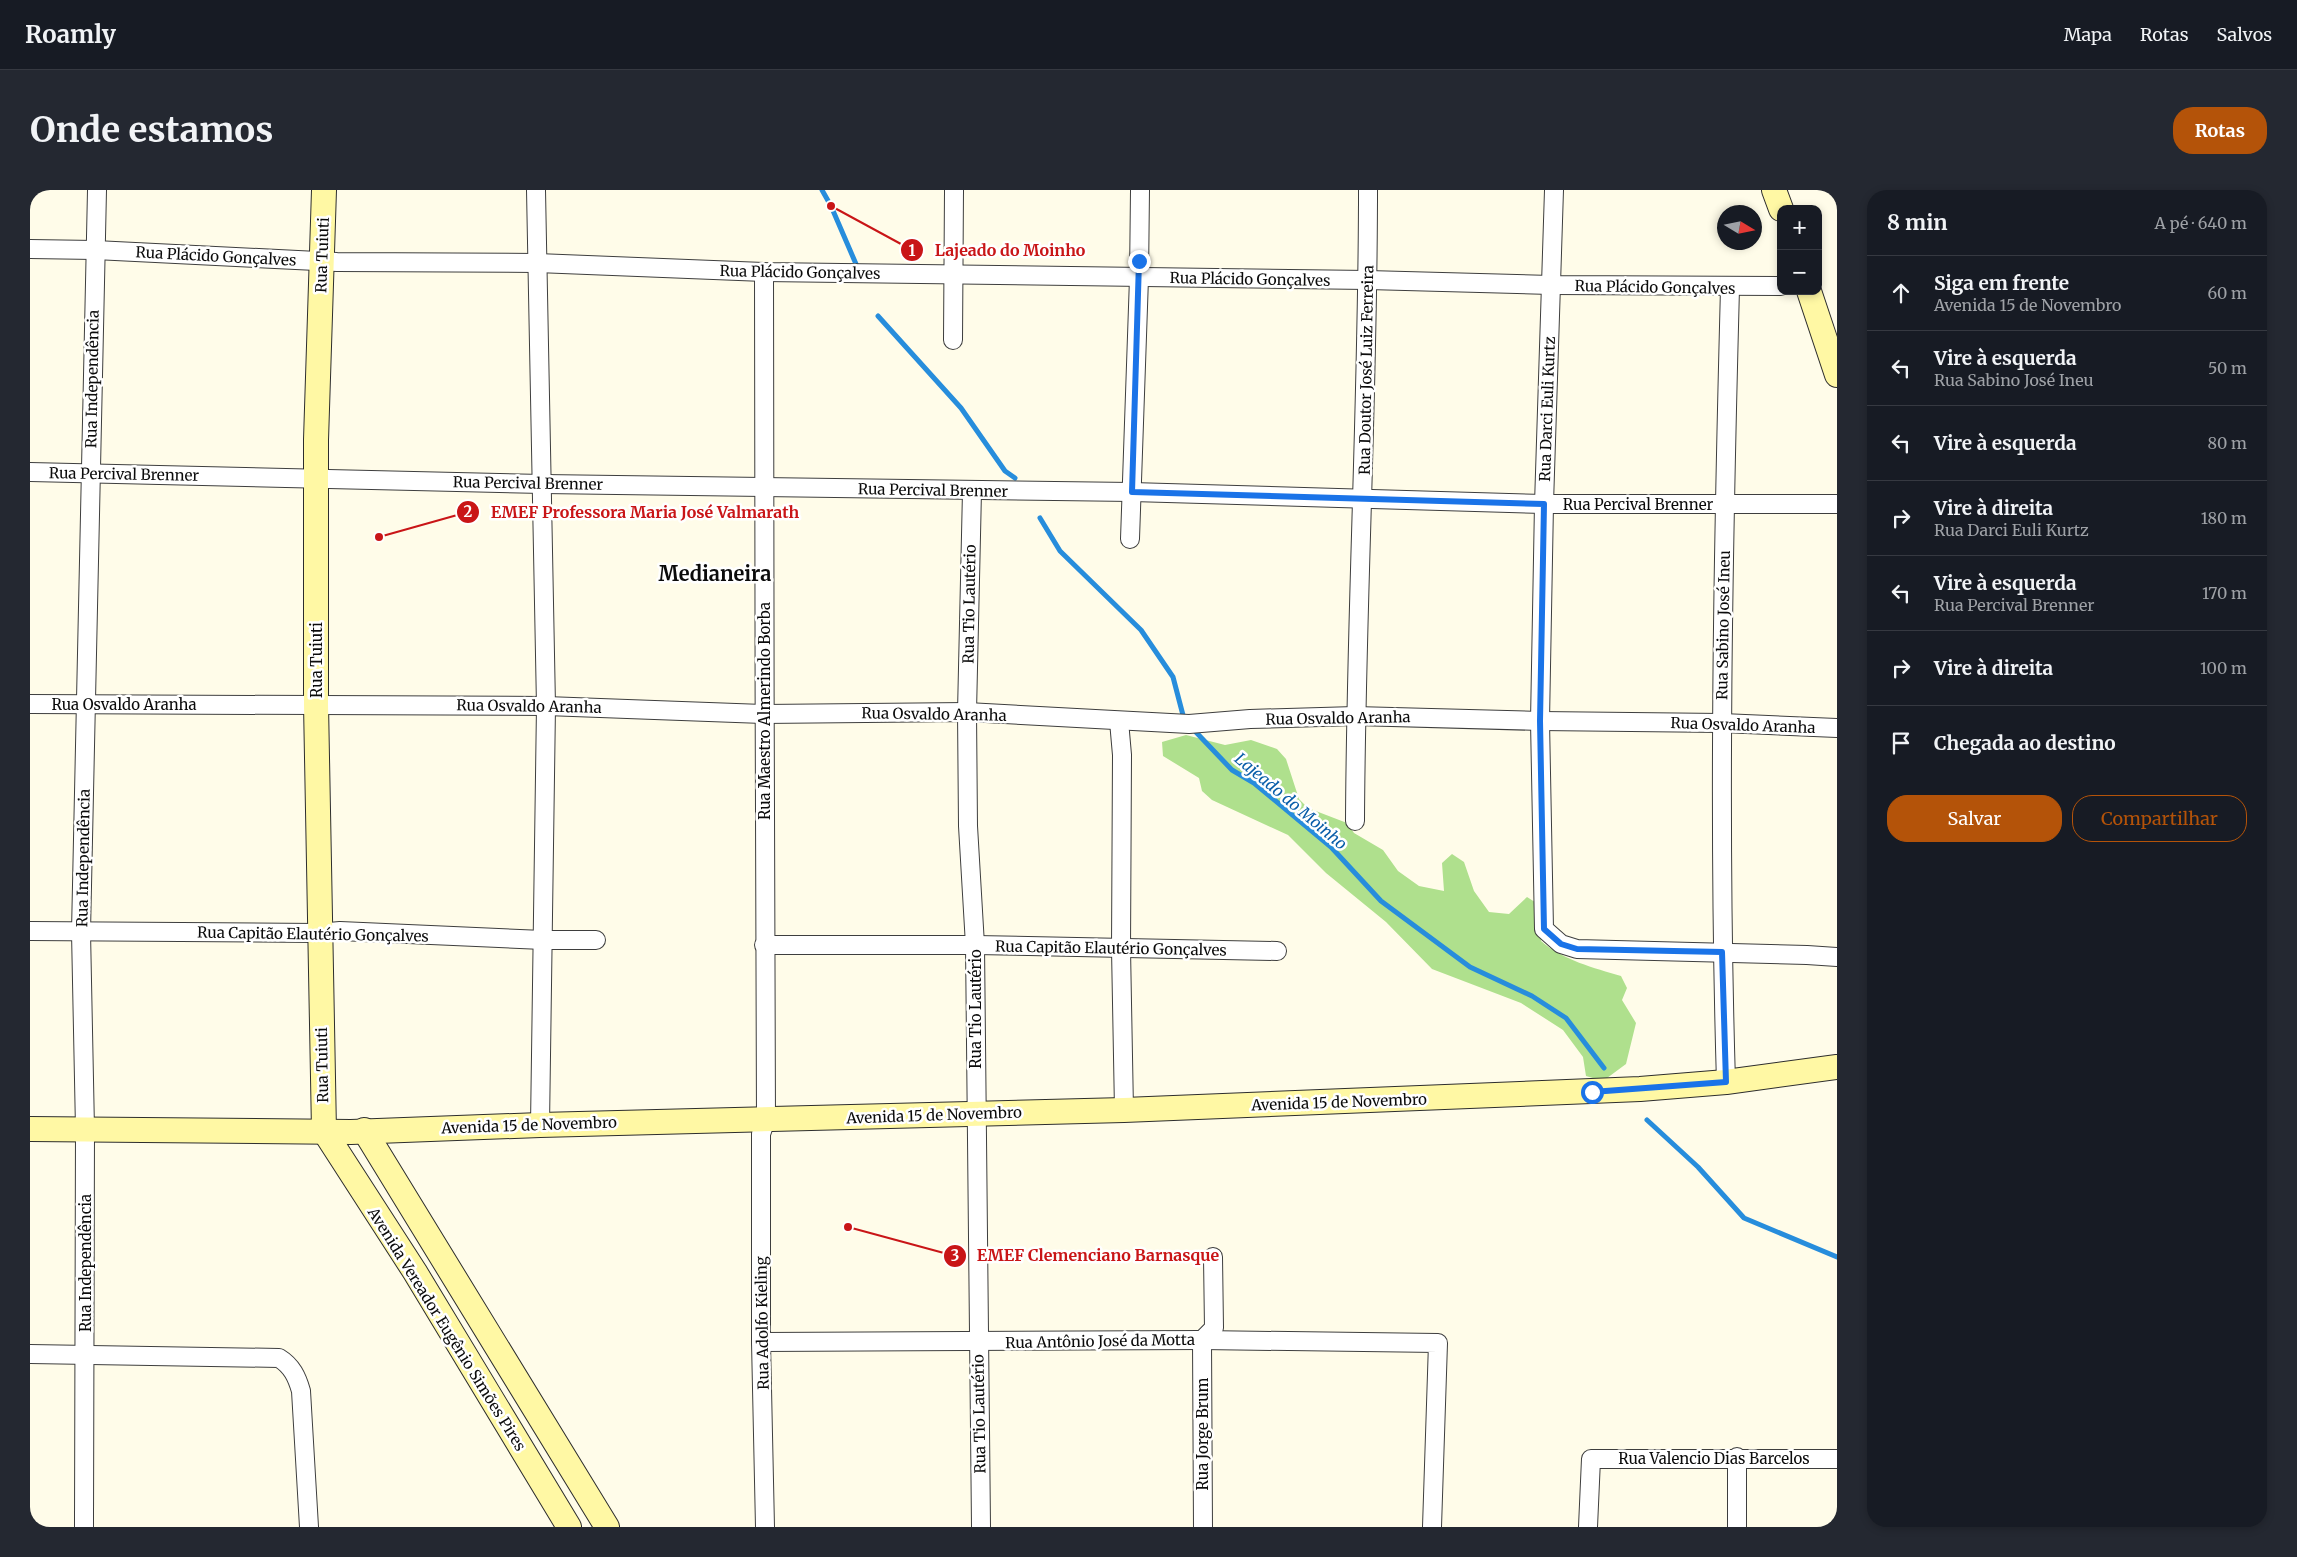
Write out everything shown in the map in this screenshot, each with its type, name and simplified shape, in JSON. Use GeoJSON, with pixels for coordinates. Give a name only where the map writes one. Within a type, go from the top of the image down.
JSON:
{"type":"FeatureCollection","features":[{"type":"Feature","properties":{"kind":"street","name":"Rua Independência"},"geometry":{"type":"LineString","coordinates":[[84,1527],[86,1129],[81,932],[97,190]]}},
{"type":"Feature","properties":{"kind":"street","name":"Rua Tuiuti"},"geometry":{"type":"LineString","coordinates":[[324,190],[316,480],[316,704],[324,1131]]}},
{"type":"Feature","properties":{"kind":"street"},"geometry":{"type":"LineString","coordinates":[[536,190],[546,706],[540,1125]]}},
{"type":"Feature","properties":{"kind":"street"},"geometry":{"type":"LineString","coordinates":[[953,340],[954,190]]}},
{"type":"Feature","properties":{"kind":"street"},"geometry":{"type":"LineString","coordinates":[[1130,539],[1139,278],[1140,190]]}},
{"type":"Feature","properties":{"kind":"street","name":"Rua Doutor José Luiz Ferreira"},"geometry":{"type":"LineString","coordinates":[[1355,820],[1355,716],[1363,500],[1368,190]]}},
{"type":"Feature","properties":{"kind":"street","name":"Rua Darci Euli Kurtz"},"geometry":{"type":"LineString","coordinates":[[1554,190],[1544,504],[1540,721],[1544,929],[1561,944],[1577,949],[1722,952]]}},
{"type":"Feature","properties":{"kind":"street"},"geometry":{"type":"LineString","coordinates":[[1774,190],[1780,205]]}},
{"type":"Feature","properties":{"kind":"street","name":"Rua Plácido Gonçalves"},"geometry":{"type":"LineString","coordinates":[[30,249],[95,250],[322,261],[536,263],[764,272],[1368,280],[1551,286],[1730,288],[1777,286]]}},
{"type":"Feature","properties":{"kind":"street","name":"Rua Maestro Almerindo Borba"},"geometry":{"type":"LineString","coordinates":[[764,272],[763,714],[766,1120]]}},
{"type":"Feature","properties":{"kind":"street","name":"Rua Sabino José Ineu"},"geometry":{"type":"LineString","coordinates":[[1726,1082],[1722,952],[1722,723],[1724,504],[1730,288]]}},
{"type":"Feature","properties":{"kind":"street"},"geometry":{"type":"LineString","coordinates":[[1810,295],[1837,376]]}},
{"type":"Feature","properties":{"kind":"street","name":"Rua Percival Brenner"},"geometry":{"type":"LineString","coordinates":[[30,472],[316,480],[332,478],[543,484],[1132,492],[1544,504],[1837,504]]}},
{"type":"Feature","properties":{"kind":"street","name":"Rua Tio Lautério"},"geometry":{"type":"LineString","coordinates":[[972,491],[967,712],[968,826],[975,945],[981,1527]]}},
{"type":"Feature","properties":{"kind":"street","name":"Rua Osvaldo Aranha"},"geometry":{"type":"LineString","coordinates":[[30,704],[546,706],[763,714],[967,712],[1189,724],[1250,719],[1355,716],[1722,723],[1837,728]]}},
{"type":"Feature","properties":{"kind":"street"},"geometry":{"type":"LineString","coordinates":[[1119,720],[1122,755],[1121,949],[1124,1110]]}},
{"type":"Feature","properties":{"kind":"street","name":"Rua Capitão Elautério Gonçalves"},"geometry":{"type":"LineString","coordinates":[[30,931],[319,933],[340,931],[543,940],[596,940]]}},
{"type":"Feature","properties":{"kind":"street","name":"Rua Capitão Elautério Gonçalves"},"geometry":{"type":"LineString","coordinates":[[764,945],[975,945],[1278,951]]}},
{"type":"Feature","properties":{"kind":"street"},"geometry":{"type":"LineString","coordinates":[[1722,952],[1837,957]]}},
{"type":"Feature","properties":{"kind":"street","name":"Avenida 15 de Novembro"},"geometry":{"type":"LineString","coordinates":[[30,1129],[324,1131],[1124,1110],[1592,1092],[1726,1082],[1837,1067]]}},
{"type":"Feature","properties":{"kind":"street","name":"Rua Adolfo Kieling"},"geometry":{"type":"LineString","coordinates":[[765,1527],[761,1342],[761,1134],[766,1120]]}},
{"type":"Feature","properties":{"kind":"street","name":"Avenida Vereador Eugênio Simões Pires"},"geometry":{"type":"LineString","coordinates":[[364,1130],[607,1527]]}},
{"type":"Feature","properties":{"kind":"street","name":"Avenida Vereador Eugênio Simões Pires"},"geometry":{"type":"LineString","coordinates":[[324,1131],[415,1272],[569,1527]]}},
{"type":"Feature","properties":{"kind":"street"},"geometry":{"type":"LineString","coordinates":[[415,1272],[440,1255]]}},
{"type":"Feature","properties":{"kind":"street"},"geometry":{"type":"LineString","coordinates":[[1202,1340],[1214,1328],[1213,1257]]}},
{"type":"Feature","properties":{"kind":"street","name":"Rua Antônio José da Motta"},"geometry":{"type":"LineString","coordinates":[[761,1342],[1202,1340],[1438,1343],[1432,1527]]}},
{"type":"Feature","properties":{"kind":"street","name":"Rua Jorge Brum"},"geometry":{"type":"LineString","coordinates":[[1202,1340],[1203,1527]]}},
{"type":"Feature","properties":{"kind":"street"},"geometry":{"type":"LineString","coordinates":[[30,1354],[280,1358],[288,1363],[297,1377],[301,1392],[309,1527]]}},
{"type":"Feature","properties":{"kind":"street"},"geometry":{"type":"LineString","coordinates":[[496,1408],[523,1392]]}},
{"type":"Feature","properties":{"kind":"street"},"geometry":{"type":"LineString","coordinates":[[1737,1457],[1737,1527]]}},
{"type":"Feature","properties":{"kind":"street","name":"Rua Valencio Dias Barcelos"},"geometry":{"type":"LineString","coordinates":[[1588,1527],[1591,1459],[1837,1458]]}},
{"type":"Feature","properties":{"kind":"green space"},"geometry":{"type":"Polygon","coordinates":[[[1186,735],[1225,745],[1251,740],[1277,749],[1286,759],[1299,799],[1308,808],[1347,823],[1354,833],[1383,850],[1398,871],[1419,886],[1444,891],[1442,863],[1452,854],[1464,862],[1474,891],[1489,912],[1509,914],[1527,897],[1538,904],[1544,929],[1541,941],[1569,958],[1621,976],[1627,988],[1622,1000],[1636,1023],[1626,1064],[1603,1081],[1586,1076],[1583,1057],[1563,1030],[1521,1003],[1432,969],[1386,922],[1326,873],[1288,835],[1212,800],[1202,791],[1199,778],[1163,756],[1162,742],[1186,735]]]}},
{"type":"Feature","properties":{"kind":"waterway","name":"Lajeado do Moinho"},"geometry":{"type":"LineString","coordinates":[[822,190],[856,264]]}},
{"type":"Feature","properties":{"kind":"waterway","name":"Lajeado do Moinho"},"geometry":{"type":"LineString","coordinates":[[878,316],[961,408],[1005,471],[1015,478]]}},
{"type":"Feature","properties":{"kind":"waterway","name":"Lajeado do Moinho"},"geometry":{"type":"LineString","coordinates":[[1040,518],[1060,551],[1141,630],[1173,677],[1184,719]]}},
{"type":"Feature","properties":{"kind":"waterway","name":"Lajeado do Moinho"},"geometry":{"type":"LineString","coordinates":[[1193,729],[1232,770],[1254,783],[1331,847],[1381,901],[1470,967],[1532,996],[1566,1018],[1604,1068]]}},
{"type":"Feature","properties":{"kind":"waterway","name":"Lajeado do Moinho"},"geometry":{"type":"LineString","coordinates":[[1647,1120],[1698,1167],[1744,1218],[1837,1257]]}},
{"type":"Feature","properties":{"kind":"place","name":"Lajeado do Moinho"},"geometry":{"type":"Point","coordinates":[831,206]}},
{"type":"Feature","properties":{"kind":"place","name":"EMEF Professora Maria José Valmarath"},"geometry":{"type":"Point","coordinates":[379,537]}},
{"type":"Feature","properties":{"kind":"place","name":"EMEF Clemenciano Barnasque"},"geometry":{"type":"Point","coordinates":[848,1227]}},
{"type":"Feature","properties":{"kind":"district","name":"Medianeira"},"geometry":{"type":"Point","coordinates":[715,573]}},
{"type":"Feature","properties":{"kind":"route"},"geometry":{"type":"LineString","coordinates":[[1139,261],[1132,492],[1544,504],[1540,721],[1544,929],[1561,944],[1577,949],[1600,951],[1722,952],[1726,1082],[1592,1092]]}}]}
